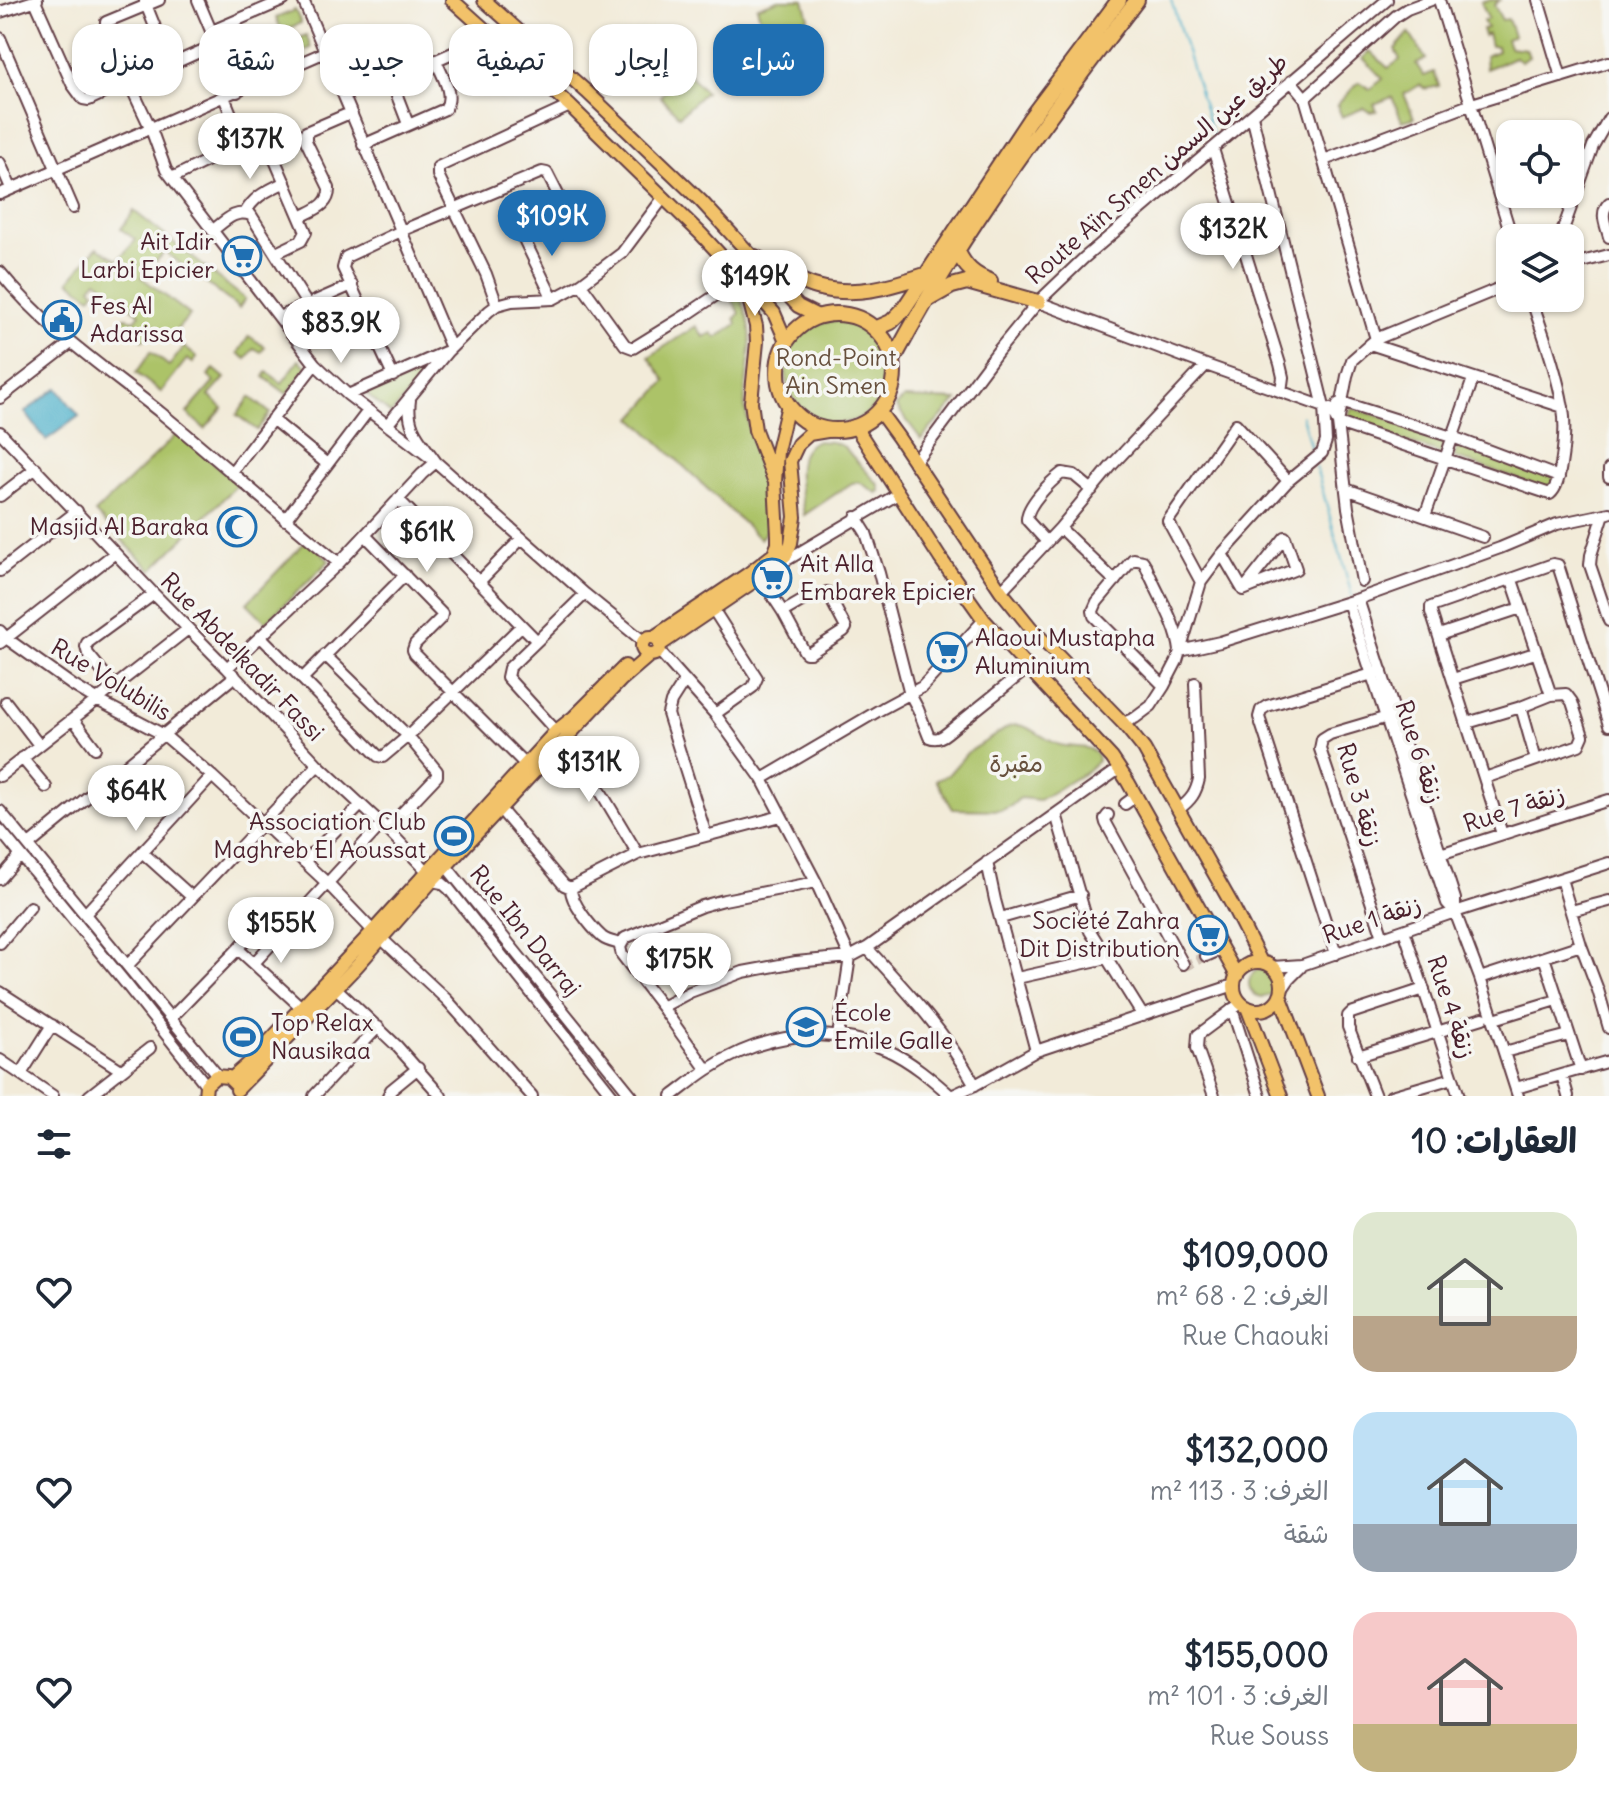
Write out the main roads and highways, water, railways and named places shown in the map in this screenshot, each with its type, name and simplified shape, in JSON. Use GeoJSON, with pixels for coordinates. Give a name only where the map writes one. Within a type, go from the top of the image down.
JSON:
{"type":"FeatureCollection","features":[{"type":"Feature","properties":{"kind":"highway"},"geometry":{"type":"LineString","coordinates":[[875,329],[897,317],[1029,120],[1119,0]]}},
{"type":"Feature","properties":{"kind":"highway"},"geometry":{"type":"LineString","coordinates":[[893,360],[925,301],[958,252],[1050,117],[1137,0]]}},
{"type":"Feature","properties":{"kind":"highway"},"geometry":{"type":"LineString","coordinates":[[925,301],[952,286],[967,282],[1038,302],[978,276],[964,265],[958,252]]}},
{"type":"Feature","properties":{"kind":"highway"},"geometry":{"type":"LineString","coordinates":[[755,257],[816,286],[841,292],[870,291],[928,274]]}},
{"type":"Feature","properties":{"kind":"highway"},"geometry":{"type":"LineString","coordinates":[[834,313],[864,321],[875,329],[886,342],[893,360],[894,375],[888,398],[879,411],[855,426],[833,430],[809,423],[797,415],[788,405],[778,375],[780,355],[786,341],[801,325],[818,316],[834,313]]}},
{"type":"Feature","properties":{"kind":"main road"},"geometry":{"type":"LineString","coordinates":[[452,0],[570,106],[743,277],[774,313],[786,341]]}},
{"type":"Feature","properties":{"kind":"main road"},"geometry":{"type":"LineString","coordinates":[[484,0],[701,201],[798,306],[818,316]]}},
{"type":"Feature","properties":{"kind":"main road"},"geometry":{"type":"LineString","coordinates":[[743,277],[756,326],[751,402],[755,430],[775,482]]}},
{"type":"Feature","properties":{"kind":"main road"},"geometry":{"type":"LineString","coordinates":[[430,876],[446,866],[500,809],[574,717],[613,677],[774,554],[778,544],[777,451],[788,405]]}},
{"type":"Feature","properties":{"kind":"main road"},"geometry":{"type":"LineString","coordinates":[[879,411],[1001,591],[1031,628],[1144,749],[1267,964],[1280,977],[1281,993],[1318,1096]]}},
{"type":"Feature","properties":{"kind":"main road"},"geometry":{"type":"LineString","coordinates":[[855,426],[984,620],[1112,758],[1131,800],[1222,949],[1236,980]]}},
{"type":"Feature","properties":{"kind":"main road"},"geometry":{"type":"LineString","coordinates":[[651,646],[713,609],[786,555],[795,517],[790,461],[794,450],[809,434],[833,430]]}},
{"type":"Feature","properties":{"kind":"main road"},"geometry":{"type":"LineString","coordinates":[[231,1085],[275,1053],[336,988],[377,935],[525,764],[562,734]]}},
{"type":"Feature","properties":{"kind":"main road"},"geometry":{"type":"LineString","coordinates":[[231,1085],[300,1006],[377,935]]}},
{"type":"Feature","properties":{"kind":"main road"},"geometry":{"type":"LineString","coordinates":[[1267,964],[1249,964],[1241,969],[1235,993],[1281,1096]]}},
{"type":"Feature","properties":{"kind":"main road"},"geometry":{"type":"LineString","coordinates":[[1240,1006],[1258,1010],[1266,1008],[1281,993]]}},
{"type":"Feature","properties":{"kind":"main road"},"geometry":{"type":"LineString","coordinates":[[202,1092],[211,1079],[231,1085]]}},
{"type":"Feature","properties":{"kind":"water"},"geometry":{"type":"Polygon","coordinates":[[[57,388],[79,416],[46,440],[25,412],[57,388]]]}},
{"type":"Feature","properties":{"kind":"waterway"},"geometry":{"type":"LineString","coordinates":[[1171,0],[1213,135]]}},
{"type":"Feature","properties":{"kind":"waterway"},"geometry":{"type":"LineString","coordinates":[[1302,416],[1311,449]]}},
{"type":"Feature","properties":{"kind":"waterway"},"geometry":{"type":"LineString","coordinates":[[1316,467],[1352,596]]}},
{"type":"Feature","properties":{"kind":"tunnel"},"geometry":{"type":"LineString","coordinates":[[1183,964],[1206,956]]}},
{"type":"Feature","properties":{"kind":"place","name":"Ait Idir Larbi Epicier"},"geometry":{"type":"Point","coordinates":[242,256]}},
{"type":"Feature","properties":{"kind":"place","name":"Fes Al Adarissa"},"geometry":{"type":"Point","coordinates":[62,320]}},
{"type":"Feature","properties":{"kind":"place","name":"Masjid Al Baraka"},"geometry":{"type":"Point","coordinates":[237,527]}},
{"type":"Feature","properties":{"kind":"place","name":"Ait Alla Embarek Epicier"},"geometry":{"type":"Point","coordinates":[772,578]}},
{"type":"Feature","properties":{"kind":"place","name":"Alaoui Mustapha Aluminium"},"geometry":{"type":"Point","coordinates":[947,652]}},
{"type":"Feature","properties":{"kind":"place","name":"Association Club Maghreb El Aoussat"},"geometry":{"type":"Point","coordinates":[454,836]}},
{"type":"Feature","properties":{"kind":"place","name":"Société Zahra Dit Distribution"},"geometry":{"type":"Point","coordinates":[1208,935]}},
{"type":"Feature","properties":{"kind":"place","name":"École Emile Galle"},"geometry":{"type":"Point","coordinates":[806,1027]}},
{"type":"Feature","properties":{"kind":"place","name":"Top Relax Nausikaa"},"geometry":{"type":"Point","coordinates":[243,1037]}},
{"type":"Feature","properties":{"kind":"park label","name":"Rond-Point Ain Smen"},"geometry":{"type":"Point","coordinates":[836,372]}},
{"type":"Feature","properties":{"kind":"park label","name":"مقبرة"},"geometry":{"type":"Point","coordinates":[1016,764]}}]}
